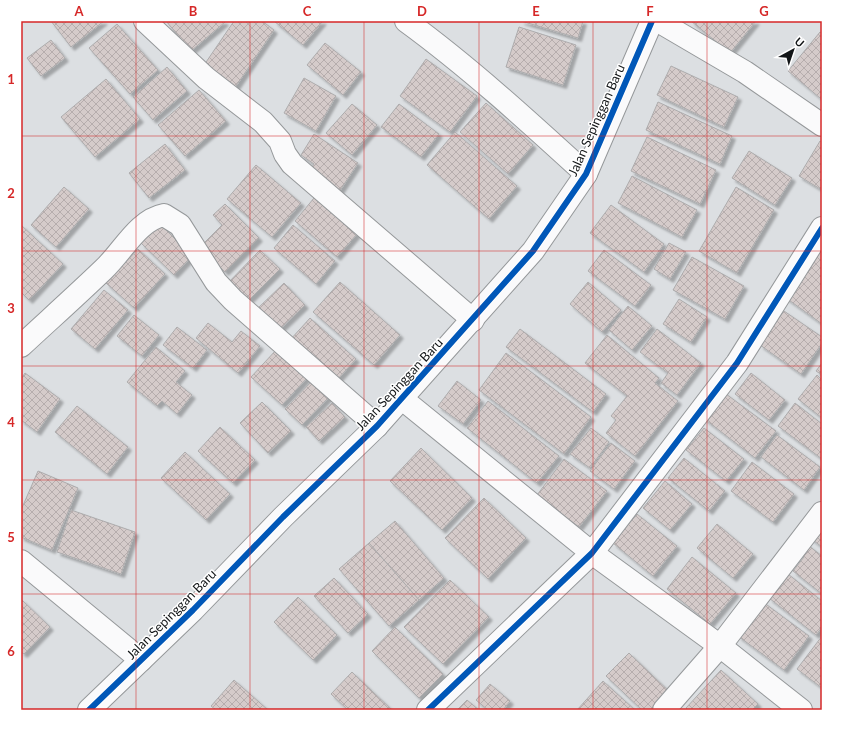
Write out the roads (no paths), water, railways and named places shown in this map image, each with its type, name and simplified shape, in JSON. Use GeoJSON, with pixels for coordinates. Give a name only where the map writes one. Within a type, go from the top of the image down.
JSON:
{"type":"FeatureCollection","features":[{"type":"Feature","properties":{"kind":"street"},"geometry":{"type":"LineString","coordinates":[[145,21],[206,78],[263,122],[280,140],[292,164],[473,320]]}},
{"type":"Feature","properties":{"kind":"street"},"geometry":{"type":"LineString","coordinates":[[406,21],[430,39],[530,123],[586,174]]}},
{"type":"Feature","properties":{"kind":"street","name":"Jalan Sepinggan Baru"},"geometry":{"type":"LineString","coordinates":[[89,710],[193,610],[283,517],[376,426],[473,320],[533,251],[586,174],[652,21]]}},
{"type":"Feature","properties":{"kind":"street"},"geometry":{"type":"LineString","coordinates":[[658,21],[745,72],[822,125]]}},
{"type":"Feature","properties":{"kind":"street"},"geometry":{"type":"LineString","coordinates":[[21,346],[105,268],[134,234],[155,217],[164,215],[180,225],[216,282],[233,300],[376,426]]}},
{"type":"Feature","properties":{"kind":"street"},"geometry":{"type":"LineString","coordinates":[[428,710],[592,553],[737,363],[822,228]]}},
{"type":"Feature","properties":{"kind":"street"},"geometry":{"type":"LineString","coordinates":[[401,398],[592,553],[720,646],[801,710]]}},
{"type":"Feature","properties":{"kind":"street"},"geometry":{"type":"LineString","coordinates":[[664,710],[720,646],[822,513]]}},
{"type":"Feature","properties":{"kind":"street"},"geometry":{"type":"LineString","coordinates":[[21,561],[141,660]]}}]}
